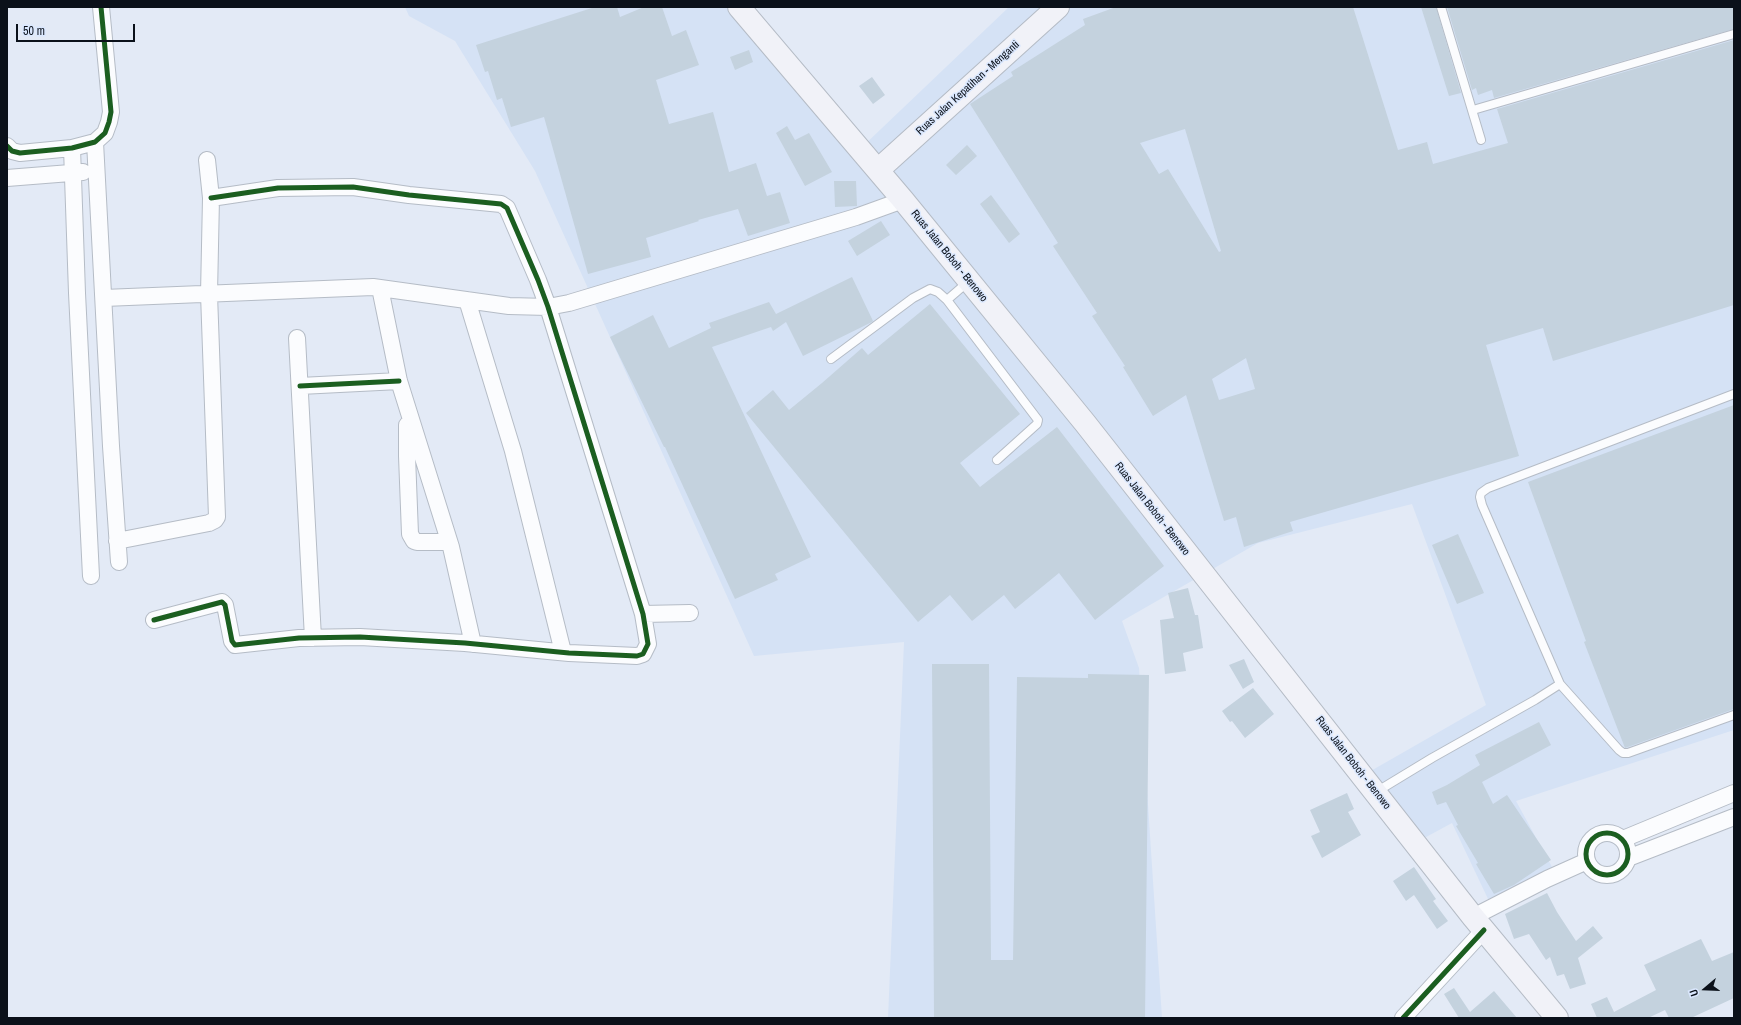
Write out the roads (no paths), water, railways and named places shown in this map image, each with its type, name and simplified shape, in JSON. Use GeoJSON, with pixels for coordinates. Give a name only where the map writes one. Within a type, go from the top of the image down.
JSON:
{"type":"FeatureCollection","features":[{"type":"Feature","properties":{"kind":"main road","name":"Ruas Jalan Boboh - Benowo"},"geometry":{"type":"LineString","coordinates":[[739,7],[903,200],[1085,423],[1478,923],[1557,1018]]}},
{"type":"Feature","properties":{"kind":"main road","name":"Ruas Jalan Kepatihan - Menganti"},"geometry":{"type":"LineString","coordinates":[[878,170],[1058,7]]}},
{"type":"Feature","properties":{"kind":"street"},"geometry":{"type":"LineString","coordinates":[[7,146],[12,151],[20,153],[72,148],[95,142],[105,133],[111,112],[101,7]]}},
{"type":"Feature","properties":{"kind":"street"},"geometry":{"type":"LineString","coordinates":[[95,142],[119,562]]}},
{"type":"Feature","properties":{"kind":"street"},"geometry":{"type":"LineString","coordinates":[[72,148],[77,293],[91,576]]}},
{"type":"Feature","properties":{"kind":"street"},"geometry":{"type":"LineString","coordinates":[[117,540],[209,523],[216,519],[208,294],[211,198],[207,160]]}},
{"type":"Feature","properties":{"kind":"street"},"geometry":{"type":"LineString","coordinates":[[7,178],[96,171]]}},
{"type":"Feature","properties":{"kind":"street"},"geometry":{"type":"LineString","coordinates":[[154,620],[222,602],[225,605],[232,641],[235,645],[313,638],[360,637],[637,656],[643,654],[648,644],[642,614],[548,307],[509,212],[501,204],[409,195],[353,187],[278,188],[211,198]]}},
{"type":"Feature","properties":{"kind":"street"},"geometry":{"type":"LineString","coordinates":[[104,298],[380,288],[509,306],[548,307],[569,303],[856,217],[903,200]]}},
{"type":"Feature","properties":{"kind":"street"},"geometry":{"type":"LineString","coordinates":[[380,288],[399,381],[449,542],[473,644]]}},
{"type":"Feature","properties":{"kind":"street"},"geometry":{"type":"LineString","coordinates":[[467,300],[513,451],[563,652]]}},
{"type":"Feature","properties":{"kind":"street"},"geometry":{"type":"LineString","coordinates":[[297,338],[313,638]]}},
{"type":"Feature","properties":{"kind":"street"},"geometry":{"type":"LineString","coordinates":[[300,386],[399,381]]}},
{"type":"Feature","properties":{"kind":"street"},"geometry":{"type":"LineString","coordinates":[[408,410],[407,456],[410,534],[414,541],[417,542],[449,542]]}},
{"type":"Feature","properties":{"kind":"street"},"geometry":{"type":"LineString","coordinates":[[642,614],[690,614]]}},
{"type":"Feature","properties":{"kind":"street"},"geometry":{"type":"LineString","coordinates":[[1623,839],[1734,793]]}},
{"type":"Feature","properties":{"kind":"street"},"geometry":{"type":"LineString","coordinates":[[1628,858],[1734,817]]}},
{"type":"Feature","properties":{"kind":"street"},"geometry":{"type":"LineString","coordinates":[[1608,832],[1616,834],[1623,839],[1628,852],[1628,858],[1625,866],[1619,872],[1612,875],[1604,875],[1597,873],[1591,868],[1585,853],[1592,838],[1600,833],[1608,832]]}},
{"type":"Feature","properties":{"kind":"street"},"geometry":{"type":"LineString","coordinates":[[1403,1018],[1478,923],[1547,879],[1587,861]]}},
{"type":"Feature","properties":{"kind":"lane"},"geometry":{"type":"LineString","coordinates":[[1441,7],[1481,140]]}},
{"type":"Feature","properties":{"kind":"lane"},"geometry":{"type":"LineString","coordinates":[[1473,110],[1734,34]]}},
{"type":"Feature","properties":{"kind":"lane"},"geometry":{"type":"LineString","coordinates":[[947,300],[969,281]]}},
{"type":"Feature","properties":{"kind":"lane"},"geometry":{"type":"LineString","coordinates":[[831,359],[913,298],[930,289],[938,292],[947,300],[1038,420],[1037,424],[997,460]]}},
{"type":"Feature","properties":{"kind":"lane"},"geometry":{"type":"LineString","coordinates":[[1734,394],[1488,488],[1481,493],[1482,505],[1560,684],[1619,750],[1626,753],[1734,715]]}},
{"type":"Feature","properties":{"kind":"lane"},"geometry":{"type":"LineString","coordinates":[[1375,792],[1560,684]]}}]}
